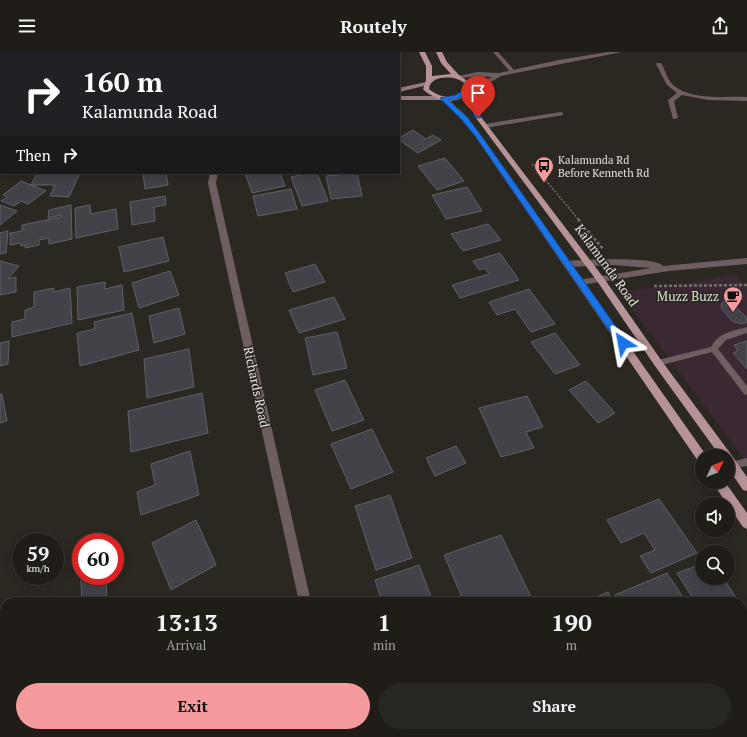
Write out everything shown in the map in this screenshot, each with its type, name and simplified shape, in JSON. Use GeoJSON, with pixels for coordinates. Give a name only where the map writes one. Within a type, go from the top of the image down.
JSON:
{"type":"FeatureCollection","features":[{"type":"Feature","properties":{"kind":"main road"},"geometry":{"type":"LineString","coordinates":[[422,52],[429,66],[426,88],[429,92],[442,98],[465,118],[478,135],[696,449]]}},
{"type":"Feature","properties":{"kind":"main road","name":"Kalamunda Road"},"geometry":{"type":"LineString","coordinates":[[439,52],[444,63],[456,76],[465,80],[468,86],[466,91],[478,117],[600,278],[658,363],[721,449]]}},
{"type":"Feature","properties":{"kind":"main road"},"geometry":{"type":"LineString","coordinates":[[427,82],[440,76],[456,76]]}},
{"type":"Feature","properties":{"kind":"main road"},"geometry":{"type":"LineString","coordinates":[[442,98],[454,98],[466,91]]}},
{"type":"Feature","properties":{"kind":"main road"},"geometry":{"type":"LineString","coordinates":[[735,469],[747,486]]}},
{"type":"Feature","properties":{"kind":"main road"},"geometry":{"type":"LineString","coordinates":[[723,489],[747,524]]}},
{"type":"Feature","properties":{"kind":"street"},"geometry":{"type":"LineString","coordinates":[[466,91],[500,75],[618,52]]}},
{"type":"Feature","properties":{"kind":"street"},"geometry":{"type":"LineString","coordinates":[[659,64],[670,85],[682,92],[697,96],[747,98]]}},
{"type":"Feature","properties":{"kind":"street"},"geometry":{"type":"LineString","coordinates":[[456,76],[477,74],[500,75]]}},
{"type":"Feature","properties":{"kind":"street"},"geometry":{"type":"LineString","coordinates":[[400,90],[427,82]]}},
{"type":"Feature","properties":{"kind":"street"},"geometry":{"type":"LineString","coordinates":[[675,118],[671,100],[682,92]]}},
{"type":"Feature","properties":{"kind":"street"},"geometry":{"type":"LineString","coordinates":[[400,98],[442,98]]}},
{"type":"Feature","properties":{"kind":"street","name":"Richards Road"},"geometry":{"type":"LineString","coordinates":[[214,174],[212,183],[304,597]]}},
{"type":"Feature","properties":{"kind":"street"},"geometry":{"type":"LineString","coordinates":[[581,282],[669,268],[747,261]]}},
{"type":"Feature","properties":{"kind":"street"},"geometry":{"type":"LineString","coordinates":[[568,264],[588,262],[632,262],[669,268]]}},
{"type":"Feature","properties":{"kind":"lane"},"geometry":{"type":"LineString","coordinates":[[495,52],[513,72]]}},
{"type":"Feature","properties":{"kind":"lane"},"geometry":{"type":"LineString","coordinates":[[485,126],[561,114]]}},
{"type":"Feature","properties":{"kind":"lane"},"geometry":{"type":"LineString","coordinates":[[658,363],[714,349],[720,339],[724,336],[747,330]]}},
{"type":"Feature","properties":{"kind":"lane"},"geometry":{"type":"LineString","coordinates":[[714,349],[747,392]]}},
{"type":"Feature","properties":{"kind":"lane"},"geometry":{"type":"LineString","coordinates":[[735,462],[747,462]]}},
{"type":"Feature","properties":{"kind":"path"},"geometry":{"type":"LineString","coordinates":[[648,286],[747,285]]}},
{"type":"Feature","properties":{"kind":"shaded area"},"geometry":{"type":"Polygon","coordinates":[[[735,274],[747,287],[747,463],[618,291],[674,286],[735,274]]]}},
{"type":"Feature","properties":{"kind":"building"},"geometry":{"type":"Polygon","coordinates":[[[413,130],[426,139],[433,135],[441,140],[418,153],[400,141],[400,137],[413,130]]]}},
{"type":"Feature","properties":{"kind":"building"},"geometry":{"type":"Polygon","coordinates":[[[445,158],[464,181],[437,190],[418,166],[445,158]]]}},
{"type":"Feature","properties":{"kind":"building"},"geometry":{"type":"Polygon","coordinates":[[[36,174],[80,174],[69,197],[50,196],[55,185],[31,185],[36,174]]]}},
{"type":"Feature","properties":{"kind":"building"},"geometry":{"type":"Polygon","coordinates":[[[143,174],[166,174],[168,185],[145,189],[143,174]]]}},
{"type":"Feature","properties":{"kind":"building"},"geometry":{"type":"Polygon","coordinates":[[[245,174],[280,174],[285,186],[252,193],[245,174]]]}},
{"type":"Feature","properties":{"kind":"building"},"geometry":{"type":"Polygon","coordinates":[[[305,174],[317,174],[328,201],[302,206],[291,177],[305,174]]]}},
{"type":"Feature","properties":{"kind":"building"},"geometry":{"type":"Polygon","coordinates":[[[357,174],[362,196],[331,199],[326,176],[357,174]]]}},
{"type":"Feature","properties":{"kind":"building"},"geometry":{"type":"Polygon","coordinates":[[[21,181],[46,191],[28,204],[21,201],[14,206],[1,201],[7,197],[3,195],[21,181]]]}},
{"type":"Feature","properties":{"kind":"building"},"geometry":{"type":"Polygon","coordinates":[[[467,187],[482,211],[446,219],[432,195],[467,187]]]}},
{"type":"Feature","properties":{"kind":"building"},"geometry":{"type":"Polygon","coordinates":[[[291,189],[297,209],[258,216],[253,196],[291,189]]]}},
{"type":"Feature","properties":{"kind":"building"},"geometry":{"type":"Polygon","coordinates":[[[165,196],[166,205],[154,207],[155,221],[132,225],[130,202],[165,196]]]}},
{"type":"Feature","properties":{"kind":"building"},"geometry":{"type":"Polygon","coordinates":[[[0,205],[17,211],[0,225],[0,205]]]}},
{"type":"Feature","properties":{"kind":"building"},"geometry":{"type":"Polygon","coordinates":[[[71,205],[72,239],[49,244],[49,238],[39,240],[39,245],[25,248],[26,245],[21,246],[21,243],[10,245],[10,233],[22,231],[22,225],[61,217],[61,215],[48,218],[49,210],[71,205]]]}},
{"type":"Feature","properties":{"kind":"building"},"geometry":{"type":"Polygon","coordinates":[[[90,205],[91,214],[116,209],[118,229],[76,238],[75,208],[90,205]]]}},
{"type":"Feature","properties":{"kind":"building"},"geometry":{"type":"Polygon","coordinates":[[[488,224],[501,240],[463,251],[451,234],[488,224]]]}},
{"type":"Feature","properties":{"kind":"building"},"geometry":{"type":"Polygon","coordinates":[[[8,231],[6,253],[0,254],[0,233],[8,231]]]}},
{"type":"Feature","properties":{"kind":"building"},"geometry":{"type":"Polygon","coordinates":[[[163,237],[169,261],[124,272],[119,247],[163,237]]]}},
{"type":"Feature","properties":{"kind":"building"},"geometry":{"type":"Polygon","coordinates":[[[500,253],[519,280],[460,298],[452,285],[489,274],[485,268],[479,270],[473,261],[500,253]]]}},
{"type":"Feature","properties":{"kind":"building"},"geometry":{"type":"Polygon","coordinates":[[[0,261],[19,266],[8,279],[16,277],[16,292],[0,295],[0,261]]]}},
{"type":"Feature","properties":{"kind":"building"},"geometry":{"type":"Polygon","coordinates":[[[315,264],[325,282],[293,292],[285,273],[315,264]]]}},
{"type":"Feature","properties":{"kind":"building"},"geometry":{"type":"Polygon","coordinates":[[[170,271],[179,295],[139,308],[132,283],[170,271]]]}},
{"type":"Feature","properties":{"kind":"building"},"geometry":{"type":"Polygon","coordinates":[[[105,282],[105,289],[122,285],[124,310],[78,320],[77,287],[105,282]]]}},
{"type":"Feature","properties":{"kind":"building"},"geometry":{"type":"Polygon","coordinates":[[[54,288],[54,292],[70,288],[72,323],[12,337],[12,322],[25,319],[25,310],[34,307],[34,292],[54,288]]]}},
{"type":"Feature","properties":{"kind":"building"},"geometry":{"type":"Polygon","coordinates":[[[529,289],[555,324],[531,332],[515,309],[497,315],[489,302],[529,289]]]}},
{"type":"Feature","properties":{"kind":"building"},"geometry":{"type":"Polygon","coordinates":[[[334,297],[345,319],[299,333],[289,310],[334,297]]]}},
{"type":"Feature","properties":{"kind":"building","name":"Muzz Buzz"},"geometry":{"type":"Polygon","coordinates":[[[724,302],[732,303],[746,317],[747,322],[742,324],[732,321],[722,309],[721,304],[724,302]]]}},
{"type":"Feature","properties":{"kind":"building"},"geometry":{"type":"Polygon","coordinates":[[[179,308],[185,334],[154,343],[149,316],[179,308]]]}},
{"type":"Feature","properties":{"kind":"building"},"geometry":{"type":"Polygon","coordinates":[[[132,313],[139,350],[80,366],[77,333],[95,329],[94,322],[132,313]]]}},
{"type":"Feature","properties":{"kind":"building"},"geometry":{"type":"Polygon","coordinates":[[[337,332],[347,368],[313,375],[305,338],[337,332]]]}},
{"type":"Feature","properties":{"kind":"building"},"geometry":{"type":"Polygon","coordinates":[[[555,333],[580,365],[555,374],[531,342],[555,333]]]}},
{"type":"Feature","properties":{"kind":"building"},"geometry":{"type":"Polygon","coordinates":[[[9,341],[8,364],[0,366],[0,343],[9,341]]]}},
{"type":"Feature","properties":{"kind":"building"},"geometry":{"type":"Polygon","coordinates":[[[747,341],[747,369],[733,353],[738,351],[734,345],[747,341]]]}},
{"type":"Feature","properties":{"kind":"building"},"geometry":{"type":"Polygon","coordinates":[[[189,349],[194,387],[147,398],[144,359],[189,349]]]}},
{"type":"Feature","properties":{"kind":"building"},"geometry":{"type":"Polygon","coordinates":[[[345,380],[364,420],[332,431],[315,390],[345,380]]]}},
{"type":"Feature","properties":{"kind":"building"},"geometry":{"type":"Polygon","coordinates":[[[586,381],[615,413],[598,423],[569,390],[586,381]]]}},
{"type":"Feature","properties":{"kind":"building"},"geometry":{"type":"Polygon","coordinates":[[[202,393],[208,433],[131,452],[128,411],[202,393]]]}},
{"type":"Feature","properties":{"kind":"building"},"geometry":{"type":"Polygon","coordinates":[[[0,394],[2,394],[7,421],[0,423],[0,394]]]}},
{"type":"Feature","properties":{"kind":"building"},"geometry":{"type":"Polygon","coordinates":[[[527,396],[543,427],[526,432],[534,448],[501,457],[479,408],[527,396]]]}},
{"type":"Feature","properties":{"kind":"building"},"geometry":{"type":"Polygon","coordinates":[[[372,429],[393,472],[351,489],[331,444],[372,429]]]}},
{"type":"Feature","properties":{"kind":"building"},"geometry":{"type":"Polygon","coordinates":[[[456,446],[466,463],[435,476],[426,458],[456,446]]]}},
{"type":"Feature","properties":{"kind":"building"},"geometry":{"type":"Polygon","coordinates":[[[190,451],[199,495],[141,515],[137,492],[155,485],[151,464],[190,451]]]}},
{"type":"Feature","properties":{"kind":"building"},"geometry":{"type":"Polygon","coordinates":[[[390,495],[412,558],[376,570],[355,506],[390,495]]]}},
{"type":"Feature","properties":{"kind":"building"},"geometry":{"type":"Polygon","coordinates":[[[659,499],[695,550],[695,554],[651,573],[640,556],[655,550],[644,533],[621,543],[607,520],[659,499]]]}},
{"type":"Feature","properties":{"kind":"building"},"geometry":{"type":"Polygon","coordinates":[[[196,520],[216,565],[171,590],[152,543],[196,520]]]}},
{"type":"Feature","properties":{"kind":"building"},"geometry":{"type":"Polygon","coordinates":[[[501,535],[531,597],[462,597],[444,555],[501,535]]]}},
{"type":"Feature","properties":{"kind":"building"},"geometry":{"type":"Polygon","coordinates":[[[419,565],[431,597],[380,597],[375,580],[419,565]]]}},
{"type":"Feature","properties":{"kind":"building"},"geometry":{"type":"Polygon","coordinates":[[[695,567],[695,585],[728,585],[736,597],[692,597],[677,573],[695,567]]]}},
{"type":"Feature","properties":{"kind":"building"},"geometry":{"type":"Polygon","coordinates":[[[667,573],[683,597],[616,597],[615,595],[667,573]]]}},
{"type":"Feature","properties":{"kind":"building"},"geometry":{"type":"Polygon","coordinates":[[[81,585],[106,585],[107,597],[82,597],[81,585]]]}},
{"type":"Feature","properties":{"kind":"building"},"geometry":{"type":"Polygon","coordinates":[[[608,592],[610,597],[596,597],[608,592]]]}},
{"type":"Feature","properties":{"kind":"place","name":"Kalamunda Rd Before Kenneth Rd"},"geometry":{"type":"Point","coordinates":[544,183]}},
{"type":"Feature","properties":{"kind":"place","name":"Muzz Buzz"},"geometry":{"type":"Point","coordinates":[733,313]}},
{"type":"Feature","properties":{"kind":"route"},"geometry":{"type":"LineString","coordinates":[[478,117],[467,90],[458,97],[443,98],[465,118],[478,135],[623,343]]}}]}
